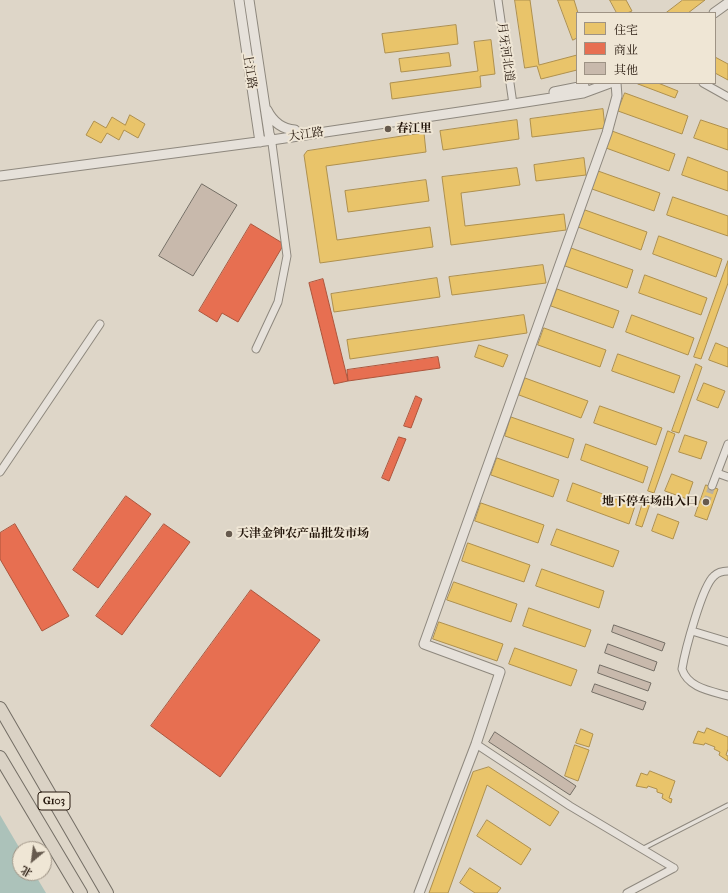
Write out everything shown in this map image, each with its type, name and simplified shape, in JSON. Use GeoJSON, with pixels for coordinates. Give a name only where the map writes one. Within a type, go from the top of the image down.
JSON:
{"type":"FeatureCollection","features":[{"type":"Feature","properties":{"kind":"highway","name":"G103"},"geometry":{"type":"LineString","coordinates":[[0,708],[107,893]]}},
{"type":"Feature","properties":{"kind":"highway","name":"G103"},"geometry":{"type":"LineString","coordinates":[[0,757],[81,893]]}},
{"type":"Feature","properties":{"kind":"street","name":"上江路"},"geometry":{"type":"LineString","coordinates":[[239,0],[260,139]]}},
{"type":"Feature","properties":{"kind":"street","name":"上江路"},"geometry":{"type":"LineString","coordinates":[[249,0],[265,106],[271,135]]}},
{"type":"Feature","properties":{"kind":"street","name":"月牙河北道"},"geometry":{"type":"LineString","coordinates":[[498,0],[513,102]]}},
{"type":"Feature","properties":{"kind":"street"},"geometry":{"type":"LineString","coordinates":[[715,12],[728,2]]}},
{"type":"Feature","properties":{"kind":"street"},"geometry":{"type":"LineString","coordinates":[[716,17],[728,8]]}},
{"type":"Feature","properties":{"kind":"street","name":"大江路"},"geometry":{"type":"LineString","coordinates":[[513,102],[591,84]]}},
{"type":"Feature","properties":{"kind":"street","name":"大江路"},"geometry":{"type":"LineString","coordinates":[[294,134],[584,93],[607,84]]}},
{"type":"Feature","properties":{"kind":"street"},"geometry":{"type":"LineString","coordinates":[[419,893],[476,744],[500,672],[424,644],[608,133],[617,96],[616,84]]}},
{"type":"Feature","properties":{"kind":"street"},"geometry":{"type":"LineString","coordinates":[[705,84],[728,97]]}},
{"type":"Feature","properties":{"kind":"street"},"geometry":{"type":"LineString","coordinates":[[712,84],[728,93]]}},
{"type":"Feature","properties":{"kind":"street"},"geometry":{"type":"LineString","coordinates":[[265,106],[273,121],[294,134]]}},
{"type":"Feature","properties":{"kind":"street"},"geometry":{"type":"LineString","coordinates":[[255,109],[271,135],[287,256],[278,302],[256,350]]}},
{"type":"Feature","properties":{"kind":"street"},"geometry":{"type":"LineString","coordinates":[[0,176],[260,139],[271,135],[294,134]]}},
{"type":"Feature","properties":{"kind":"street"},"geometry":{"type":"LineString","coordinates":[[0,172],[260,139]]}},
{"type":"Feature","properties":{"kind":"street"},"geometry":{"type":"LineString","coordinates":[[0,472],[100,324]]}},
{"type":"Feature","properties":{"kind":"street"},"geometry":{"type":"LineString","coordinates":[[712,486],[728,444]]}},
{"type":"Feature","properties":{"kind":"street"},"geometry":{"type":"LineString","coordinates":[[717,473],[728,477]]}},
{"type":"Feature","properties":{"kind":"street"},"geometry":{"type":"LineString","coordinates":[[728,571],[719,572],[713,576],[707,585],[692,631],[682,669],[684,676],[700,687],[728,696]]}},
{"type":"Feature","properties":{"kind":"street"},"geometry":{"type":"LineString","coordinates":[[692,631],[728,642]]}},
{"type":"Feature","properties":{"kind":"street"},"geometry":{"type":"LineString","coordinates":[[476,744],[570,806],[674,868],[627,893]]}},
{"type":"Feature","properties":{"kind":"lane"},"geometry":{"type":"LineString","coordinates":[[641,849],[728,805]]}},
{"type":"Feature","properties":{"kind":"water"},"geometry":{"type":"Polygon","coordinates":[[[0,815],[15,841],[12,841],[12,881],[39,881],[46,893],[0,893],[0,815]]]}},
{"type":"Feature","properties":{"kind":"building: 住宅"},"geometry":{"type":"Polygon","coordinates":[[[515,0],[530,0],[539,65],[576,55],[576,70],[541,79],[537,66],[525,68],[515,0]]]}},
{"type":"Feature","properties":{"kind":"building: 住宅"},"geometry":{"type":"Polygon","coordinates":[[[558,0],[574,0],[578,12],[576,12],[576,38],[573,40],[558,0]]]}},
{"type":"Feature","properties":{"kind":"building: 住宅"},"geometry":{"type":"Polygon","coordinates":[[[610,0],[626,0],[632,11],[630,12],[616,12],[610,0]]]}},
{"type":"Feature","properties":{"kind":"building: 住宅"},"geometry":{"type":"Polygon","coordinates":[[[683,0],[705,0],[689,12],[667,12],[683,0]]]}},
{"type":"Feature","properties":{"kind":"building: 住宅"},"geometry":{"type":"Polygon","coordinates":[[[456,25],[458,44],[385,53],[382,34],[456,25]]]}},
{"type":"Feature","properties":{"kind":"building: 住宅"},"geometry":{"type":"Polygon","coordinates":[[[491,40],[495,74],[480,76],[481,87],[392,99],[390,83],[478,71],[474,42],[491,40]]]}},
{"type":"Feature","properties":{"kind":"building: 住宅"},"geometry":{"type":"Polygon","coordinates":[[[449,53],[451,66],[401,72],[399,59],[449,53]]]}},
{"type":"Feature","properties":{"kind":"building: 住宅"},"geometry":{"type":"Polygon","coordinates":[[[716,58],[728,64],[728,80],[716,74],[716,58]]]}},
{"type":"Feature","properties":{"kind":"building: 住宅"},"geometry":{"type":"Polygon","coordinates":[[[638,84],[660,84],[678,91],[675,98],[638,84]]]}},
{"type":"Feature","properties":{"kind":"building: 住宅"},"geometry":{"type":"Polygon","coordinates":[[[625,93],[688,116],[682,134],[618,111],[625,93]]]}},
{"type":"Feature","properties":{"kind":"building: 住宅"},"geometry":{"type":"Polygon","coordinates":[[[603,109],[605,128],[532,137],[530,119],[603,109]]]}},
{"type":"Feature","properties":{"kind":"building: 住宅"},"geometry":{"type":"Polygon","coordinates":[[[130,115],[145,124],[138,138],[124,130],[119,140],[107,133],[101,143],[86,135],[94,121],[106,128],[112,117],[125,125],[130,115]]]}},
{"type":"Feature","properties":{"kind":"building: 住宅"},"geometry":{"type":"Polygon","coordinates":[[[517,120],[519,139],[443,150],[440,131],[517,120]]]}},
{"type":"Feature","properties":{"kind":"building: 住宅"},"geometry":{"type":"Polygon","coordinates":[[[701,120],[728,129],[728,150],[694,138],[701,120]]]}},
{"type":"Feature","properties":{"kind":"building: 住宅"},"geometry":{"type":"Polygon","coordinates":[[[612,131],[675,154],[669,171],[606,148],[612,131]]]}},
{"type":"Feature","properties":{"kind":"building: 住宅"},"geometry":{"type":"Polygon","coordinates":[[[424,133],[426,152],[326,166],[337,240],[430,227],[433,247],[320,263],[304,155],[307,151],[424,133]]]}},
{"type":"Feature","properties":{"kind":"building: 住宅"},"geometry":{"type":"Polygon","coordinates":[[[688,157],[728,172],[728,191],[682,175],[688,157]]]}},
{"type":"Feature","properties":{"kind":"building: 住宅"},"geometry":{"type":"Polygon","coordinates":[[[584,158],[586,175],[536,181],[534,165],[584,158]]]}},
{"type":"Feature","properties":{"kind":"building: 住宅"},"geometry":{"type":"Polygon","coordinates":[[[517,168],[520,185],[461,193],[465,226],[564,214],[566,230],[451,245],[442,177],[517,168]]]}},
{"type":"Feature","properties":{"kind":"building: 住宅"},"geometry":{"type":"Polygon","coordinates":[[[598,171],[660,193],[654,211],[592,189],[598,171]]]}},
{"type":"Feature","properties":{"kind":"building: 住宅"},"geometry":{"type":"Polygon","coordinates":[[[426,180],[429,201],[348,212],[345,191],[426,180]]]}},
{"type":"Feature","properties":{"kind":"building: 住宅"},"geometry":{"type":"Polygon","coordinates":[[[673,197],[728,216],[728,236],[667,215],[673,197]]]}},
{"type":"Feature","properties":{"kind":"building: 住宅"},"geometry":{"type":"Polygon","coordinates":[[[585,210],[647,232],[641,250],[578,227],[585,210]]]}},
{"type":"Feature","properties":{"kind":"building: 住宅"},"geometry":{"type":"Polygon","coordinates":[[[659,236],[722,259],[716,277],[653,254],[659,236]]]}},
{"type":"Feature","properties":{"kind":"building: 住宅"},"geometry":{"type":"Polygon","coordinates":[[[571,248],[633,270],[627,288],[565,266],[571,248]]]}},
{"type":"Feature","properties":{"kind":"building: 住宅"},"geometry":{"type":"Polygon","coordinates":[[[728,261],[728,283],[701,359],[694,357],[728,261]]]}},
{"type":"Feature","properties":{"kind":"building: 住宅"},"geometry":{"type":"Polygon","coordinates":[[[543,265],[546,283],[452,295],[449,277],[543,265]]]}},
{"type":"Feature","properties":{"kind":"building: 住宅"},"geometry":{"type":"Polygon","coordinates":[[[645,275],[707,298],[701,315],[639,293],[645,275]]]}},
{"type":"Feature","properties":{"kind":"building: 住宅"},"geometry":{"type":"Polygon","coordinates":[[[437,278],[440,297],[334,312],[331,294],[437,278]]]}},
{"type":"Feature","properties":{"kind":"building: 住宅"},"geometry":{"type":"Polygon","coordinates":[[[557,289],[619,311],[613,328],[551,306],[557,289]]]}},
{"type":"Feature","properties":{"kind":"building: 住宅"},"geometry":{"type":"Polygon","coordinates":[[[524,315],[527,333],[350,359],[347,340],[524,315]]]}},
{"type":"Feature","properties":{"kind":"building: 住宅"},"geometry":{"type":"Polygon","coordinates":[[[632,315],[694,338],[688,355],[626,332],[632,315]]]}},
{"type":"Feature","properties":{"kind":"building: 住宅"},"geometry":{"type":"Polygon","coordinates":[[[544,328],[606,350],[600,367],[538,345],[544,328]]]}},
{"type":"Feature","properties":{"kind":"building: 住宅"},"geometry":{"type":"Polygon","coordinates":[[[716,343],[728,348],[728,367],[709,360],[716,343]]]}},
{"type":"Feature","properties":{"kind":"building: 住宅"},"geometry":{"type":"Polygon","coordinates":[[[479,345],[508,355],[503,367],[475,357],[479,345]]]}},
{"type":"Feature","properties":{"kind":"building: 住宅"},"geometry":{"type":"Polygon","coordinates":[[[618,354],[680,376],[674,393],[612,371],[618,354]]]}},
{"type":"Feature","properties":{"kind":"building: 住宅"},"geometry":{"type":"Polygon","coordinates":[[[696,364],[702,367],[679,433],[672,431],[696,364]]]}},
{"type":"Feature","properties":{"kind":"building: 住宅"},"geometry":{"type":"Polygon","coordinates":[[[525,378],[588,401],[581,418],[519,395],[525,378]]]}},
{"type":"Feature","properties":{"kind":"building: 住宅"},"geometry":{"type":"Polygon","coordinates":[[[704,383],[725,391],[718,408],[697,400],[704,383]]]}},
{"type":"Feature","properties":{"kind":"building: 住宅"},"geometry":{"type":"Polygon","coordinates":[[[600,406],[662,428],[656,445],[594,423],[600,406]]]}},
{"type":"Feature","properties":{"kind":"building: 住宅"},"geometry":{"type":"Polygon","coordinates":[[[511,417],[574,439],[568,458],[505,436],[511,417]]]}},
{"type":"Feature","properties":{"kind":"building: 住宅"},"geometry":{"type":"Polygon","coordinates":[[[668,431],[675,434],[654,493],[648,491],[668,431]]]}},
{"type":"Feature","properties":{"kind":"building: 住宅"},"geometry":{"type":"Polygon","coordinates":[[[685,435],[707,442],[701,459],[679,452],[685,435]]]}},
{"type":"Feature","properties":{"kind":"building: 住宅"},"geometry":{"type":"Polygon","coordinates":[[[586,444],[648,467],[643,483],[581,460],[586,444]]]}},
{"type":"Feature","properties":{"kind":"building: 住宅"},"geometry":{"type":"Polygon","coordinates":[[[497,458],[559,480],[553,497],[491,475],[497,458]]]}},
{"type":"Feature","properties":{"kind":"building: 住宅"},"geometry":{"type":"Polygon","coordinates":[[[672,474],[693,482],[687,499],[665,491],[672,474]]]}},
{"type":"Feature","properties":{"kind":"building: 住宅"},"geometry":{"type":"Polygon","coordinates":[[[573,483],[635,506],[629,524],[567,501],[573,483]]]}},
{"type":"Feature","properties":{"kind":"building: 住宅","name":"地下停车场出入口"},"geometry":{"type":"Polygon","coordinates":[[[706,485],[718,489],[707,520],[695,516],[706,485]]]}},
{"type":"Feature","properties":{"kind":"building: 住宅"},"geometry":{"type":"Polygon","coordinates":[[[645,496],[652,498],[642,527],[636,525],[645,496]]]}},
{"type":"Feature","properties":{"kind":"building: 住宅"},"geometry":{"type":"Polygon","coordinates":[[[481,503],[544,525],[538,543],[475,521],[481,503]]]}},
{"type":"Feature","properties":{"kind":"building: 住宅"},"geometry":{"type":"Polygon","coordinates":[[[658,514],[679,522],[673,539],[652,531],[658,514]]]}},
{"type":"Feature","properties":{"kind":"building: 住宅"},"geometry":{"type":"Polygon","coordinates":[[[557,529],[619,551],[613,567],[551,545],[557,529]]]}},
{"type":"Feature","properties":{"kind":"building: 住宅"},"geometry":{"type":"Polygon","coordinates":[[[468,543],[530,565],[524,582],[462,561],[468,543]]]}},
{"type":"Feature","properties":{"kind":"building: 住宅"},"geometry":{"type":"Polygon","coordinates":[[[542,569],[604,591],[599,608],[536,586],[542,569]]]}},
{"type":"Feature","properties":{"kind":"building: 住宅"},"geometry":{"type":"Polygon","coordinates":[[[454,582],[517,604],[511,622],[447,600],[454,582]]]}},
{"type":"Feature","properties":{"kind":"building: 住宅"},"geometry":{"type":"Polygon","coordinates":[[[529,608],[591,630],[585,647],[523,626],[529,608]]]}},
{"type":"Feature","properties":{"kind":"building: 住宅"},"geometry":{"type":"Polygon","coordinates":[[[439,622],[503,644],[497,661],[433,639],[439,622]]]}},
{"type":"Feature","properties":{"kind":"building: 住宅"},"geometry":{"type":"Polygon","coordinates":[[[515,648],[577,670],[571,686],[509,664],[515,648]]]}},
{"type":"Feature","properties":{"kind":"building: 住宅"},"geometry":{"type":"Polygon","coordinates":[[[707,728],[728,737],[728,749],[726,755],[728,756],[728,761],[719,755],[720,752],[714,749],[715,747],[705,743],[704,745],[693,743],[698,731],[704,733],[707,728]]]}},
{"type":"Feature","properties":{"kind":"building: 住宅"},"geometry":{"type":"Polygon","coordinates":[[[581,729],[593,734],[589,747],[576,743],[581,729]]]}},
{"type":"Feature","properties":{"kind":"building: 住宅"},"geometry":{"type":"Polygon","coordinates":[[[575,745],[589,750],[578,781],[565,776],[575,745]]]}},
{"type":"Feature","properties":{"kind":"building: 住宅"},"geometry":{"type":"Polygon","coordinates":[[[489,767],[559,812],[550,826],[487,785],[448,893],[429,893],[473,772],[489,767]]]}},
{"type":"Feature","properties":{"kind":"building: 住宅"},"geometry":{"type":"Polygon","coordinates":[[[650,771],[675,781],[669,798],[672,799],[671,803],[662,798],[663,794],[657,792],[657,789],[648,786],[647,788],[636,786],[641,773],[647,775],[650,771]]]}},
{"type":"Feature","properties":{"kind":"building: 住宅"},"geometry":{"type":"Polygon","coordinates":[[[487,820],[531,849],[521,865],[477,836],[487,820]]]}},
{"type":"Feature","properties":{"kind":"building: 住宅"},"geometry":{"type":"Polygon","coordinates":[[[470,868],[501,888],[497,893],[475,893],[460,883],[470,868]]]}},
{"type":"Feature","properties":{"kind":"building: 商业"},"geometry":{"type":"Polygon","coordinates":[[[251,224],[284,244],[238,322],[222,313],[217,322],[199,311],[251,224]]]}},
{"type":"Feature","properties":{"kind":"building: 商业"},"geometry":{"type":"Polygon","coordinates":[[[323,279],[348,381],[334,384],[309,283],[323,279]]]}},
{"type":"Feature","properties":{"kind":"building: 商业"},"geometry":{"type":"Polygon","coordinates":[[[438,357],[440,368],[348,381],[347,370],[438,357]]]}},
{"type":"Feature","properties":{"kind":"building: 商业"},"geometry":{"type":"Polygon","coordinates":[[[416,396],[422,399],[411,428],[404,426],[416,396]]]}},
{"type":"Feature","properties":{"kind":"building: 商业"},"geometry":{"type":"Polygon","coordinates":[[[399,437],[406,439],[389,481],[382,478],[399,437]]]}},
{"type":"Feature","properties":{"kind":"building: 商业"},"geometry":{"type":"Polygon","coordinates":[[[126,496],[151,514],[98,588],[73,570],[126,496]]]}},
{"type":"Feature","properties":{"kind":"building: 商业"},"geometry":{"type":"Polygon","coordinates":[[[15,524],[69,616],[42,631],[0,559],[0,533],[15,524]]]}},
{"type":"Feature","properties":{"kind":"building: 商业"},"geometry":{"type":"Polygon","coordinates":[[[164,524],[190,542],[122,635],[96,616],[164,524]]]}},
{"type":"Feature","properties":{"kind":"building: 商业"},"geometry":{"type":"Polygon","coordinates":[[[251,590],[320,640],[220,777],[151,726],[251,590]]]}},
{"type":"Feature","properties":{"kind":"building: 其他"},"geometry":{"type":"Polygon","coordinates":[[[202,184],[237,205],[193,276],[159,256],[202,184]]]}},
{"type":"Feature","properties":{"kind":"building: 其他"},"geometry":{"type":"Polygon","coordinates":[[[614,625],[665,643],[662,651],[612,632],[614,625]]]}},
{"type":"Feature","properties":{"kind":"building: 其他"},"geometry":{"type":"Polygon","coordinates":[[[608,644],[657,662],[654,671],[605,653],[608,644]]]}},
{"type":"Feature","properties":{"kind":"building: 其他"},"geometry":{"type":"Polygon","coordinates":[[[600,665],[651,683],[648,691],[598,673],[600,665]]]}},
{"type":"Feature","properties":{"kind":"building: 其他"},"geometry":{"type":"Polygon","coordinates":[[[595,684],[646,702],[643,710],[592,692],[595,684]]]}},
{"type":"Feature","properties":{"kind":"building: 其他"},"geometry":{"type":"Polygon","coordinates":[[[495,732],[576,786],[570,795],[489,742],[495,732]]]}},
{"type":"Feature","properties":{"kind":"tunnel"},"geometry":{"type":"LineString","coordinates":[[706,503],[712,486]]}},
{"type":"Feature","properties":{"kind":"place","name":"春江里"},"geometry":{"type":"Point","coordinates":[388,129]}},
{"type":"Feature","properties":{"kind":"place","name":"地下停车场出入口"},"geometry":{"type":"Point","coordinates":[706,502]}},
{"type":"Feature","properties":{"kind":"place","name":"天津金钟农产品批发市场"},"geometry":{"type":"Point","coordinates":[229,534]}}]}
